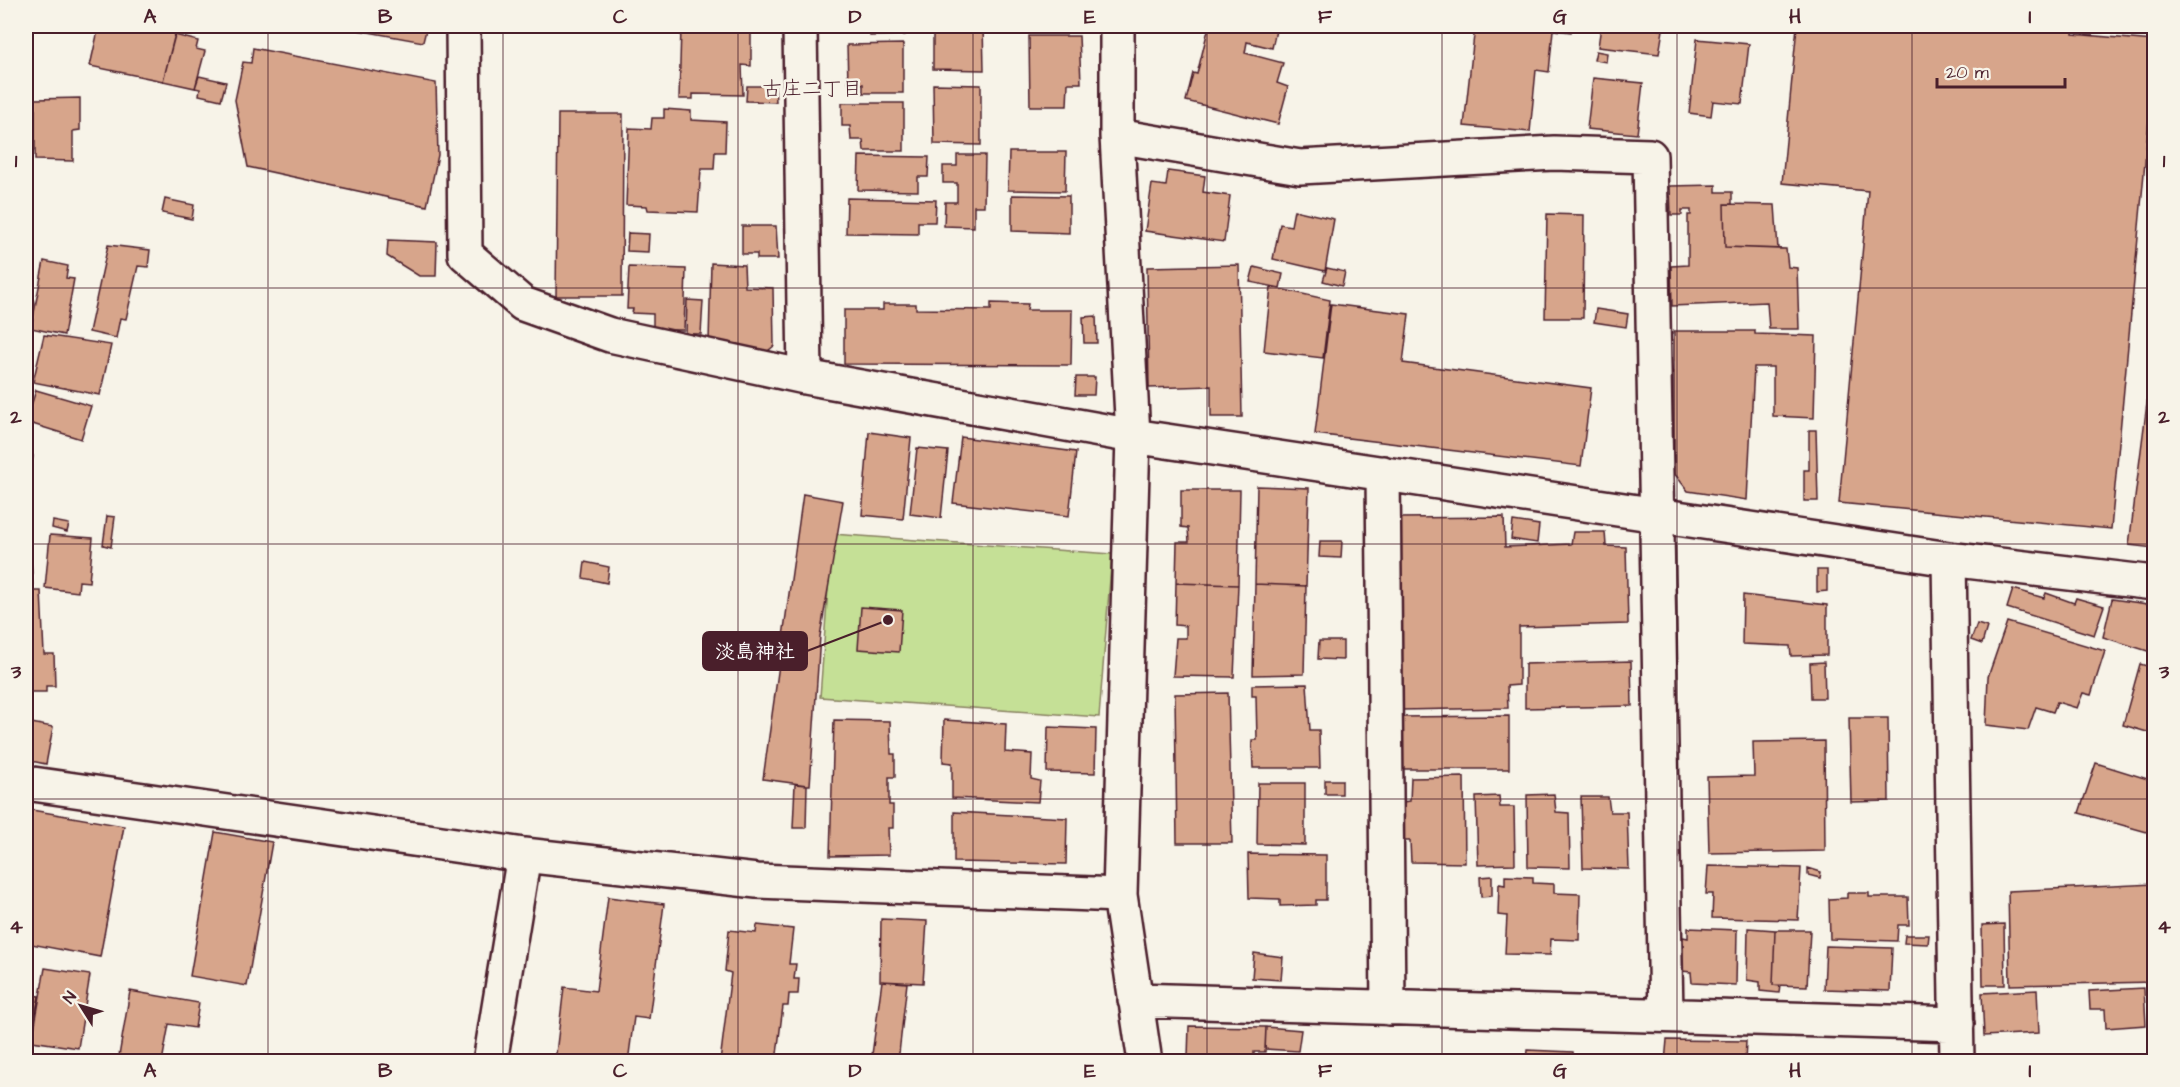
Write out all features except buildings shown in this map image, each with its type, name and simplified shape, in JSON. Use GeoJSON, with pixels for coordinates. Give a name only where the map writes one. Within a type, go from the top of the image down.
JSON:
{"type":"FeatureCollection","features":[{"type":"Feature","properties":{"kind":"street"},"geometry":{"type":"LineString","coordinates":[[464,26],[465,254],[523,304],[610,335],[805,377],[1133,436],[1949,559],[2154,583]]}},
{"type":"Feature","properties":{"kind":"street"},"geometry":{"type":"LineString","coordinates":[[800,26],[805,377]]}},
{"type":"Feature","properties":{"kind":"street"},"geometry":{"type":"LineString","coordinates":[[1117,26],[1118,136],[1133,436],[1120,895],[1145,1062]]}},
{"type":"Feature","properties":{"kind":"street"},"geometry":{"type":"LineString","coordinates":[[1118,136],[1300,166],[1554,153],[1650,156],[1665,1016]]}},
{"type":"Feature","properties":{"kind":"street"},"geometry":{"type":"LineString","coordinates":[[1383,473],[1388,1008]]}},
{"type":"Feature","properties":{"kind":"street"},"geometry":{"type":"LineString","coordinates":[[1949,559],[1957,1062]]}},
{"type":"Feature","properties":{"kind":"street"},"geometry":{"type":"LineString","coordinates":[[26,783],[524,855],[756,881],[1120,895]]}},
{"type":"Feature","properties":{"kind":"street"},"geometry":{"type":"LineString","coordinates":[[490,1062],[524,855]]}},
{"type":"Feature","properties":{"kind":"street"},"geometry":{"type":"LineString","coordinates":[[1135,1000],[1957,1024]]}},
{"type":"Feature","properties":{"kind":"green space"},"geometry":{"type":"Polygon","coordinates":[[[832,534],[1112,554],[1099,717],[820,697],[832,534]]]}},
{"type":"Feature","properties":{"kind":"place","name":"淡島神社"},"geometry":{"type":"Point","coordinates":[888,620]}},
{"type":"Feature","properties":{"kind":"district","name":"古庄二丁目"},"geometry":{"type":"Point","coordinates":[812,89]}}]}
